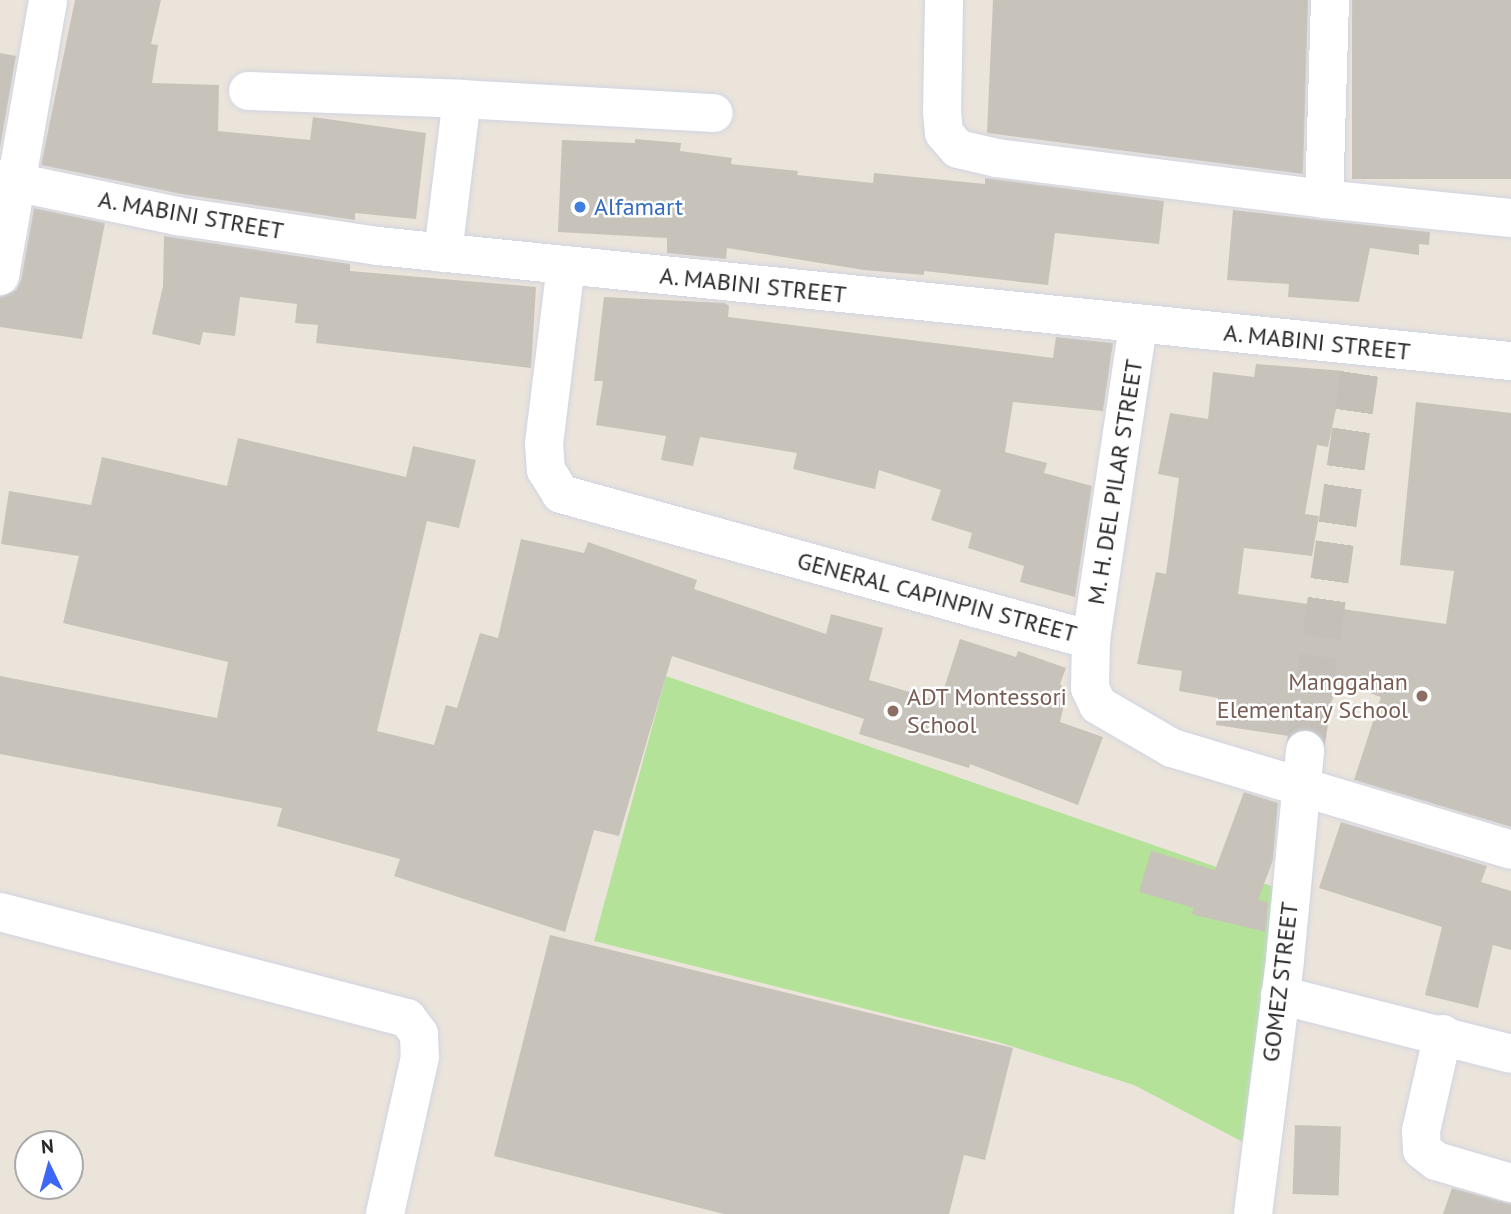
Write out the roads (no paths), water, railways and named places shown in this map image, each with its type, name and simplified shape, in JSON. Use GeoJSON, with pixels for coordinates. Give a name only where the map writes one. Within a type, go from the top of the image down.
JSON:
{"type":"FeatureCollection","features":[{"type":"Feature","properties":{"kind":"street"},"geometry":{"type":"LineString","coordinates":[[0,276],[8,180],[48,0]]}},
{"type":"Feature","properties":{"kind":"street"},"geometry":{"type":"LineString","coordinates":[[944,0],[944,133],[958,149],[996,158],[1324,199],[1511,218]]}},
{"type":"Feature","properties":{"kind":"street"},"geometry":{"type":"LineString","coordinates":[[1324,199],[1330,0]]}},
{"type":"Feature","properties":{"kind":"street"},"geometry":{"type":"LineString","coordinates":[[248,90],[715,113]]}},
{"type":"Feature","properties":{"kind":"street"},"geometry":{"type":"LineString","coordinates":[[443,253],[462,99]]}},
{"type":"Feature","properties":{"kind":"street","name":"A. MABINI STREET"},"geometry":{"type":"LineString","coordinates":[[8,180],[177,216],[443,253],[1511,360]]}},
{"type":"Feature","properties":{"kind":"street","name":"GENERAL CAPINPIN STREET"},"geometry":{"type":"LineString","coordinates":[[566,265],[544,443],[546,470],[561,494],[1091,640],[1090,688],[1098,705],[1172,748],[1303,767],[1511,850]]}},
{"type":"Feature","properties":{"kind":"street","name":"M. H. DEL PILAR STREET"},"geometry":{"type":"LineString","coordinates":[[1091,640],[1138,324]]}},
{"type":"Feature","properties":{"kind":"street","name":"GOMEZ STREET"},"geometry":{"type":"LineString","coordinates":[[1253,1214],[1280,995],[1303,767]]}},
{"type":"Feature","properties":{"kind":"street"},"geometry":{"type":"LineString","coordinates":[[0,912],[407,1018],[419,1034],[420,1057],[391,1213]]}},
{"type":"Feature","properties":{"kind":"street"},"geometry":{"type":"LineString","coordinates":[[1280,995],[1443,1034],[1511,1054]]}},
{"type":"Feature","properties":{"kind":"street"},"geometry":{"type":"LineString","coordinates":[[1443,1034],[1420,1131],[1422,1150],[1436,1161],[1511,1182]]}},
{"type":"Feature","properties":{"kind":"tunnel"},"geometry":{"type":"LineString","coordinates":[[1305,750],[1363,346]]}},
{"type":"Feature","properties":{"kind":"place","name":"Alfamart"},"geometry":{"type":"Point","coordinates":[580,207]}},
{"type":"Feature","properties":{"kind":"place","name":"Manggahan Elementary School"},"geometry":{"type":"Point","coordinates":[1422,696]}},
{"type":"Feature","properties":{"kind":"place","name":"ADT Montessori School"},"geometry":{"type":"Point","coordinates":[893,711]}}]}
